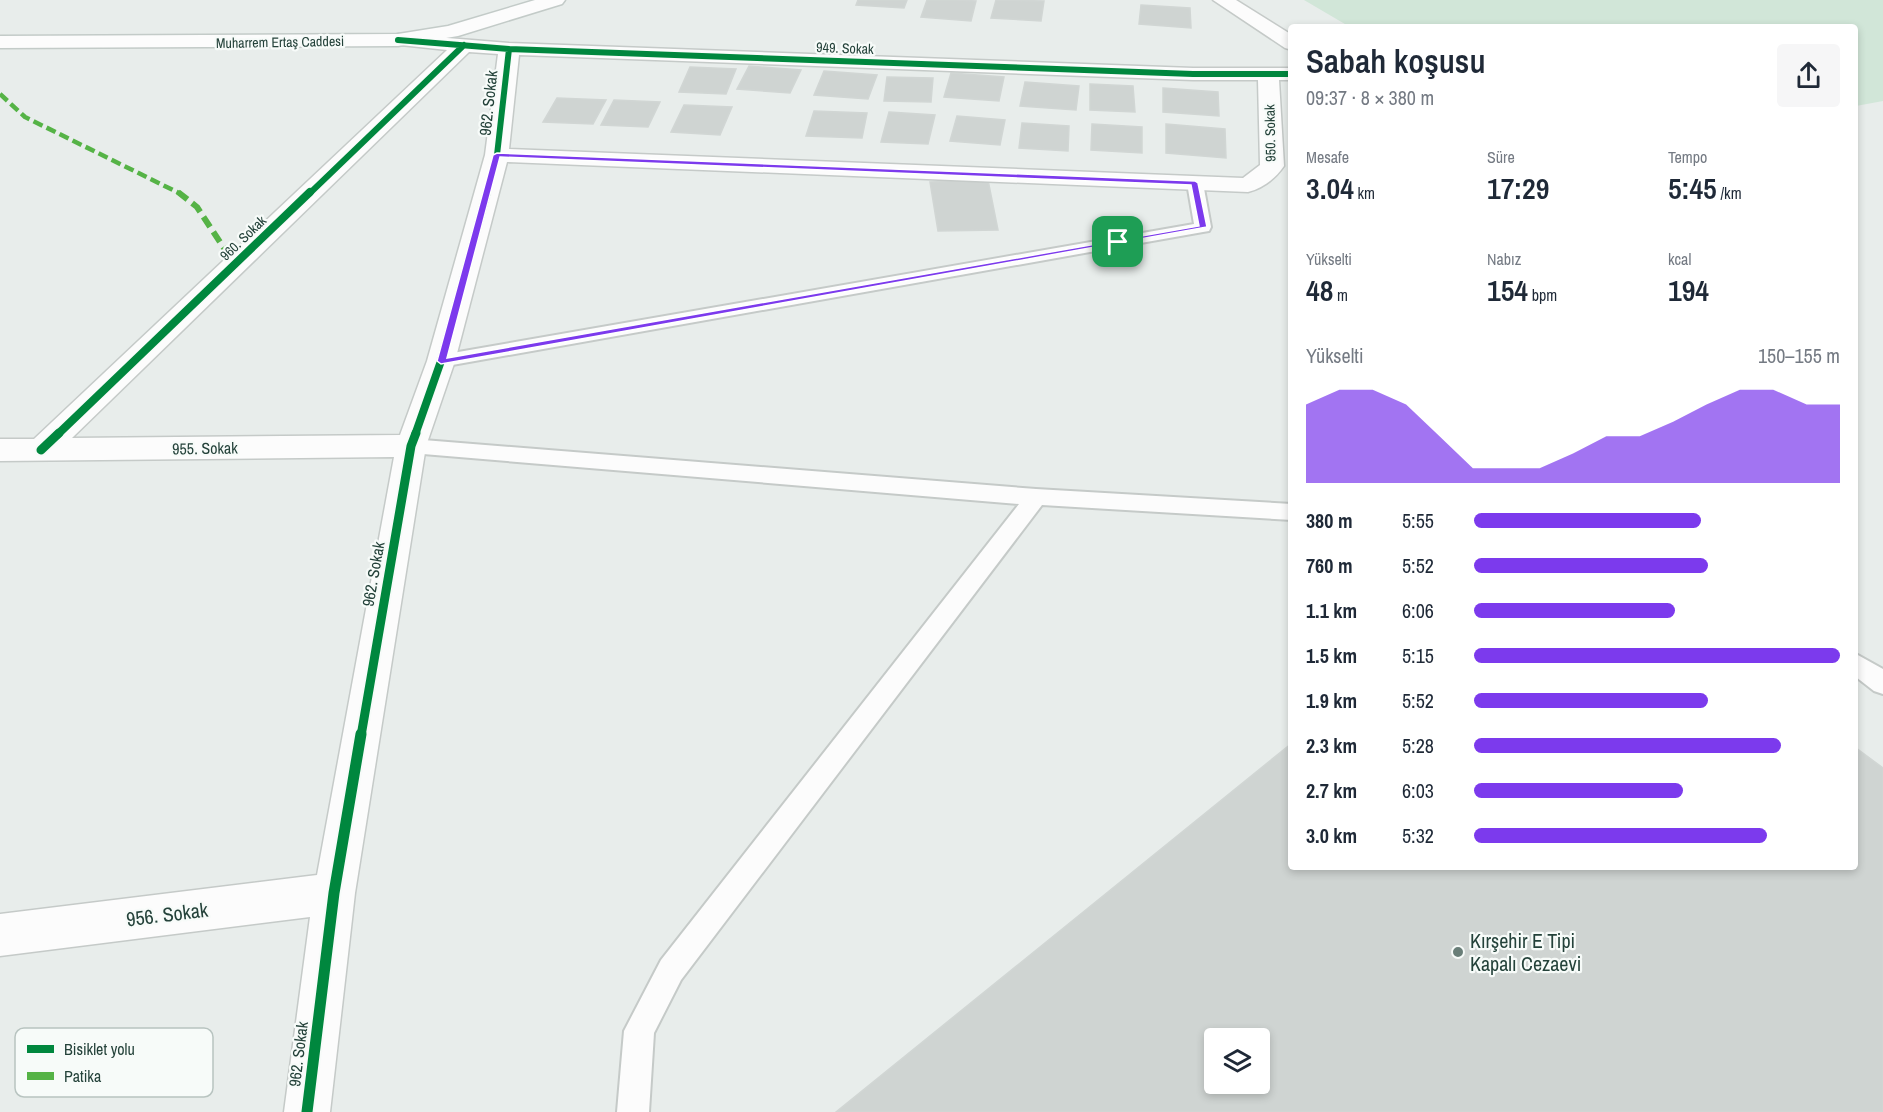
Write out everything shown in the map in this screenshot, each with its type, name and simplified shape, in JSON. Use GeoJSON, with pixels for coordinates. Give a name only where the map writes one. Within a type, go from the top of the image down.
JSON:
{"type":"FeatureCollection","features":[{"type":"Feature","properties":{"kind":"street","name":"Muharrem Ertaş Caddesi"},"geometry":{"type":"LineString","coordinates":[[0,42],[398,40],[451,32],[555,0]]}},
{"type":"Feature","properties":{"kind":"street"},"geometry":{"type":"LineString","coordinates":[[1223,0],[1288,41]]}},
{"type":"Feature","properties":{"kind":"street","name":"949. Sokak"},"geometry":{"type":"LineString","coordinates":[[398,40],[509,49],[1193,74],[1288,74]]}},
{"type":"Feature","properties":{"kind":"street","name":"960. Sokak"},"geometry":{"type":"LineString","coordinates":[[41,450],[464,45]]}},
{"type":"Feature","properties":{"kind":"street","name":"962. Sokak"},"geometry":{"type":"LineString","coordinates":[[307,1112],[334,893],[411,446],[441,361],[497,155],[509,49]]}},
{"type":"Feature","properties":{"kind":"street","name":"950. Sokak"},"geometry":{"type":"LineString","coordinates":[[497,155],[1248,185],[1265,174],[1272,166],[1268,74]]}},
{"type":"Feature","properties":{"kind":"street","name":"955. Sokak"},"geometry":{"type":"LineString","coordinates":[[0,450],[411,446]]}},
{"type":"Feature","properties":{"kind":"street","name":"956. Sokak"},"geometry":{"type":"LineString","coordinates":[[0,935],[334,893]]}},
{"type":"Feature","properties":{"kind":"lane"},"geometry":{"type":"LineString","coordinates":[[441,361],[1203,227],[1195,183]]}},
{"type":"Feature","properties":{"kind":"lane"},"geometry":{"type":"LineString","coordinates":[[411,446],[1036,496],[1288,512]]}},
{"type":"Feature","properties":{"kind":"lane"},"geometry":{"type":"LineString","coordinates":[[633,1112],[639,1031],[671,970],[1036,496]]}},
{"type":"Feature","properties":{"kind":"lane"},"geometry":{"type":"LineString","coordinates":[[1858,665],[1883,683]]}},
{"type":"Feature","properties":{"kind":"green space"},"geometry":{"type":"Polygon","coordinates":[[[1304,0],[1883,0],[1883,101],[1858,106],[1858,24],[1345,24],[1304,0]]]}},
{"type":"Feature","properties":{"kind":"building"},"geometry":{"type":"Polygon","coordinates":[[[858,0],[907,0],[904,8],[856,5],[858,0]]]}},
{"type":"Feature","properties":{"kind":"building"},"geometry":{"type":"Polygon","coordinates":[[[927,0],[976,1],[971,21],[921,17],[927,0]]]}},
{"type":"Feature","properties":{"kind":"building"},"geometry":{"type":"Polygon","coordinates":[[[996,0],[1044,1],[1041,21],[991,18],[996,0]]]}},
{"type":"Feature","properties":{"kind":"building"},"geometry":{"type":"Polygon","coordinates":[[[1141,5],[1190,8],[1191,28],[1139,24],[1141,5]]]}},
{"type":"Feature","properties":{"kind":"building"},"geometry":{"type":"Polygon","coordinates":[[[749,66],[801,70],[790,93],[737,89],[749,66]]]}},
{"type":"Feature","properties":{"kind":"building"},"geometry":{"type":"Polygon","coordinates":[[[690,67],[736,69],[726,94],[679,92],[690,67]]]}},
{"type":"Feature","properties":{"kind":"building"},"geometry":{"type":"Polygon","coordinates":[[[824,71],[877,75],[868,99],[814,95],[824,71]]]}},
{"type":"Feature","properties":{"kind":"building"},"geometry":{"type":"Polygon","coordinates":[[[951,73],[1004,77],[999,101],[944,97],[951,73]]]}},
{"type":"Feature","properties":{"kind":"building"},"geometry":{"type":"Polygon","coordinates":[[[887,77],[933,78],[931,102],[884,101],[887,77]]]}},
{"type":"Feature","properties":{"kind":"building"},"geometry":{"type":"Polygon","coordinates":[[[1025,82],[1079,86],[1076,110],[1020,106],[1025,82]]]}},
{"type":"Feature","properties":{"kind":"building"},"geometry":{"type":"Polygon","coordinates":[[[1090,84],[1133,86],[1135,112],[1090,110],[1090,84]]]}},
{"type":"Feature","properties":{"kind":"building"},"geometry":{"type":"Polygon","coordinates":[[[1163,88],[1218,92],[1219,116],[1163,112],[1163,88]]]}},
{"type":"Feature","properties":{"kind":"building"},"geometry":{"type":"Polygon","coordinates":[[[557,98],[606,100],[593,124],[543,122],[557,98]]]}},
{"type":"Feature","properties":{"kind":"building"},"geometry":{"type":"Polygon","coordinates":[[[614,100],[660,102],[648,127],[601,125],[614,100]]]}},
{"type":"Feature","properties":{"kind":"building"},"geometry":{"type":"Polygon","coordinates":[[[684,105],[732,107],[720,135],[671,132],[684,105]]]}},
{"type":"Feature","properties":{"kind":"building"},"geometry":{"type":"Polygon","coordinates":[[[814,111],[867,113],[862,138],[806,136],[814,111]]]}},
{"type":"Feature","properties":{"kind":"building"},"geometry":{"type":"Polygon","coordinates":[[[889,112],[935,115],[928,144],[881,142],[889,112]]]}},
{"type":"Feature","properties":{"kind":"building"},"geometry":{"type":"Polygon","coordinates":[[[957,116],[1005,120],[1000,145],[950,141],[957,116]]]}},
{"type":"Feature","properties":{"kind":"building"},"geometry":{"type":"Polygon","coordinates":[[[1022,123],[1069,126],[1068,151],[1019,148],[1022,123]]]}},
{"type":"Feature","properties":{"kind":"building"},"geometry":{"type":"Polygon","coordinates":[[[1092,124],[1142,127],[1142,153],[1091,150],[1092,124]]]}},
{"type":"Feature","properties":{"kind":"building"},"geometry":{"type":"Polygon","coordinates":[[[1166,124],[1225,129],[1226,158],[1166,153],[1166,124]]]}},
{"type":"Feature","properties":{"kind":"building"},"geometry":{"type":"Polygon","coordinates":[[[988,180],[998,230],[938,231],[930,182],[988,180]]]}},
{"type":"Feature","properties":{"kind":"building","name":"Kırşehir E Tipi Kapalı Cezaevi"},"geometry":{"type":"Polygon","coordinates":[[[1288,746],[1288,870],[1858,870],[1858,749],[1883,768],[1883,1112],[836,1112],[1288,746]]]}},
{"type":"Feature","properties":{"kind":"marked path"},"geometry":{"type":"LineString","coordinates":[[0,94],[25,117],[180,193],[197,207],[235,265]]}},
{"type":"Feature","properties":{"kind":"cycle path"},"geometry":{"type":"LineString","coordinates":[[398,40],[509,49],[1193,74],[1288,74]]}},
{"type":"Feature","properties":{"kind":"cycle path"},"geometry":{"type":"LineString","coordinates":[[41,450],[464,45]]}},
{"type":"Feature","properties":{"kind":"cycle path"},"geometry":{"type":"LineString","coordinates":[[307,1112],[334,893],[411,446],[441,361],[497,155],[509,49]]}},
{"type":"Feature","properties":{"kind":"place","name":"Kırşehir E Tipi Kapalı Cezaevi"},"geometry":{"type":"Point","coordinates":[1458,952]}},
{"type":"Feature","properties":{"kind":"route"},"geometry":{"type":"LineString","coordinates":[[497,155],[1195,183],[1203,227],[1118,242],[864,287],[441,361],[497,155]]}}]}
